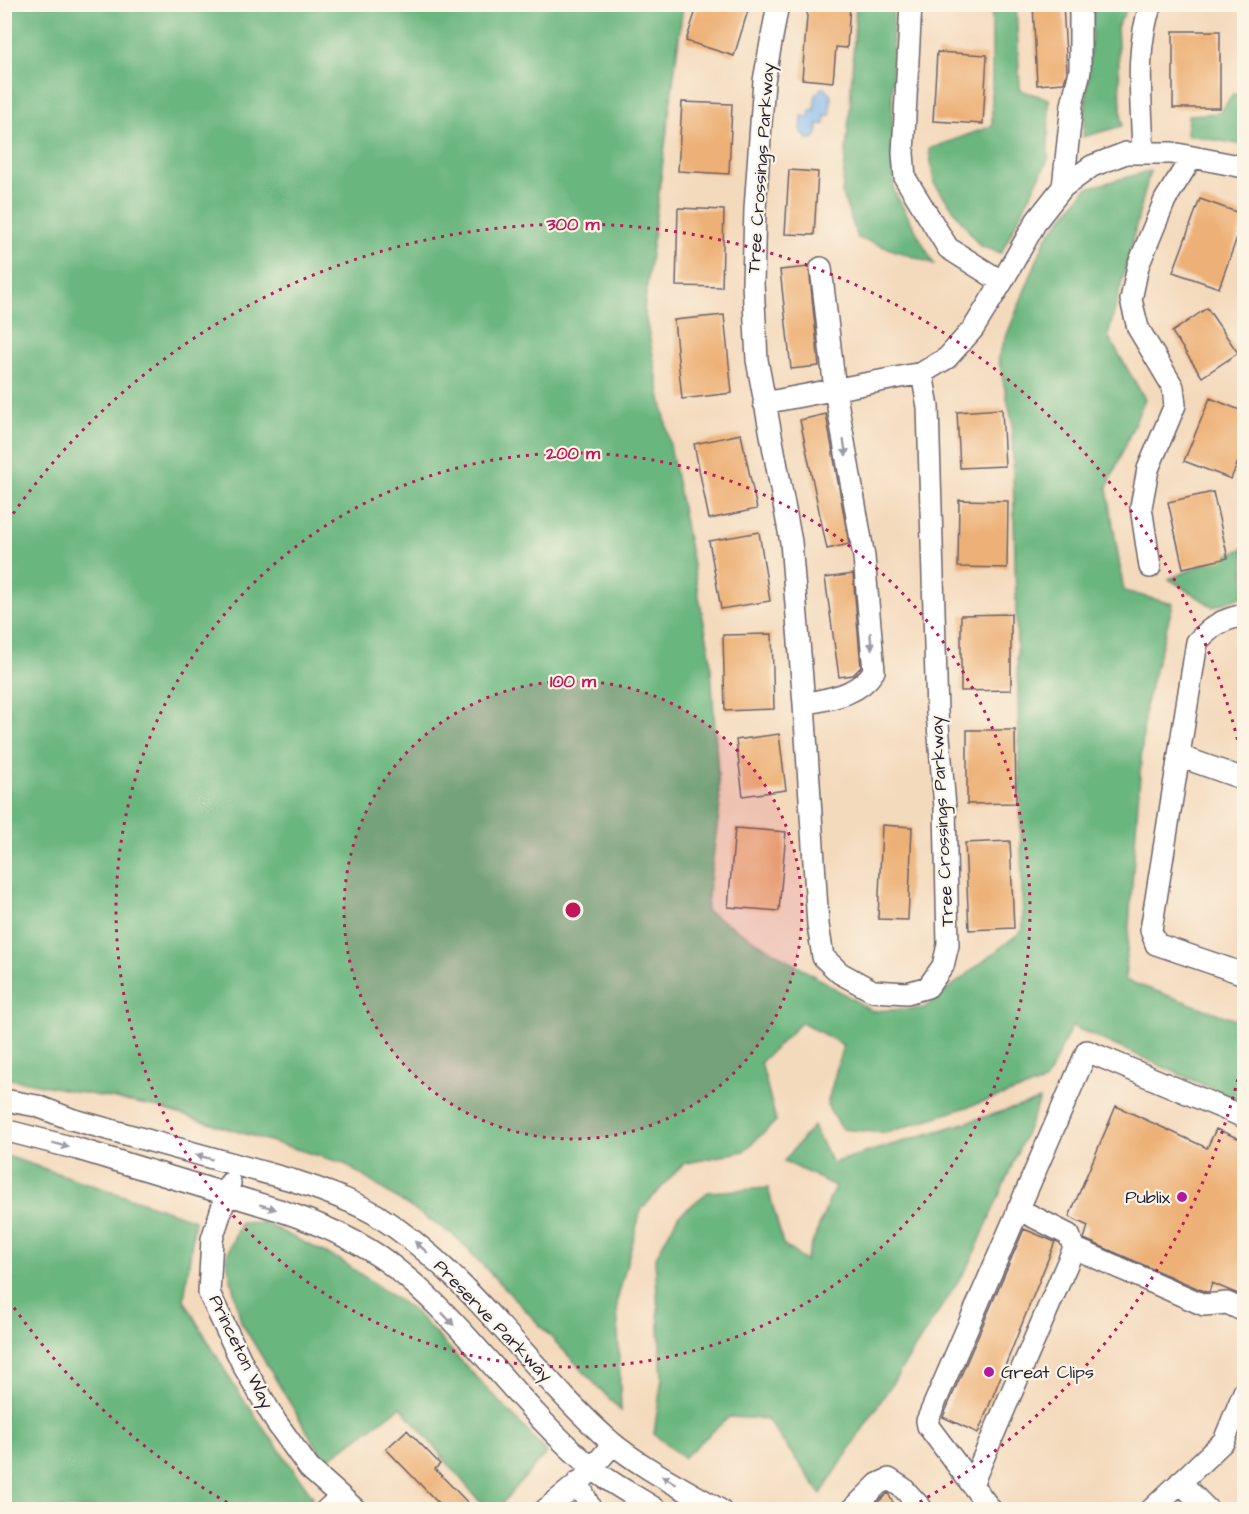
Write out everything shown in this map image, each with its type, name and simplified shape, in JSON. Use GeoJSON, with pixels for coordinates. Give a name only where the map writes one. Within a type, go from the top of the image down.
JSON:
{"type":"FeatureCollection","features":[{"type":"Feature","properties":{"kind":"street","name":"Tree Crossings Parkway"},"geometry":{"type":"LineString","coordinates":[[778,4],[764,81],[755,209],[753,283],[757,360],[790,542],[804,704],[818,926],[823,957],[840,973],[873,991],[907,993],[928,987],[943,966],[948,945],[945,807],[937,713],[928,406],[922,373]]}},
{"type":"Feature","properties":{"kind":"street"},"geometry":{"type":"LineString","coordinates":[[911,4],[903,153],[905,178],[948,248],[1002,282]]}},
{"type":"Feature","properties":{"kind":"street"},"geometry":{"type":"LineString","coordinates":[[1063,187],[1072,105],[1080,71],[1080,4]]}},
{"type":"Feature","properties":{"kind":"street"},"geometry":{"type":"LineString","coordinates":[[1143,153],[1140,52],[1151,4]]}},
{"type":"Feature","properties":{"kind":"street"},"geometry":{"type":"LineString","coordinates":[[765,403],[922,373],[946,358],[966,336],[1002,282],[1037,220],[1063,187],[1092,166],[1126,153],[1172,153],[1245,167]]}},
{"type":"Feature","properties":{"kind":"street"},"geometry":{"type":"LineString","coordinates":[[1150,567],[1141,507],[1148,469],[1175,405],[1173,387],[1138,328],[1131,300],[1138,266],[1165,200],[1192,157]]}},
{"type":"Feature","properties":{"kind":"street"},"geometry":{"type":"LineString","coordinates":[[804,704],[849,693],[867,682],[874,672],[864,556],[835,390],[820,268]]}},
{"type":"Feature","properties":{"kind":"street"},"geometry":{"type":"LineString","coordinates":[[1245,615],[1225,619],[1210,628],[1197,642],[1151,930],[1156,944],[1245,974]]}},
{"type":"Feature","properties":{"kind":"street"},"geometry":{"type":"LineString","coordinates":[[1179,756],[1245,779]]}},
{"type":"Feature","properties":{"kind":"street"},"geometry":{"type":"LineString","coordinates":[[991,1509],[928,1426],[927,1420],[1087,1051],[1245,1117]]}},
{"type":"Feature","properties":{"kind":"street","name":"Preserve Parkway"},"geometry":{"type":"LineString","coordinates":[[4,1100],[37,1106],[71,1119],[295,1181],[327,1192],[374,1214],[414,1242],[466,1288],[580,1413],[613,1444],[720,1509]]}},
{"type":"Feature","properties":{"kind":"street","name":"Preserve Parkway"},"geometry":{"type":"LineString","coordinates":[[4,1130],[78,1149],[226,1194],[308,1220],[354,1240],[389,1263],[424,1293],[553,1430],[586,1475],[657,1509]]}},
{"type":"Feature","properties":{"kind":"street","name":"Princeton Way"},"geometry":{"type":"LineString","coordinates":[[235,1166],[212,1239],[209,1293],[244,1367],[276,1422],[309,1468],[341,1505]]}},
{"type":"Feature","properties":{"kind":"street"},"geometry":{"type":"LineString","coordinates":[[972,1484],[1074,1248],[1069,1235],[1018,1209]]}},
{"type":"Feature","properties":{"kind":"street"},"geometry":{"type":"LineString","coordinates":[[1074,1248],[1204,1305],[1227,1303],[1245,1311]]}},
{"type":"Feature","properties":{"kind":"street"},"geometry":{"type":"LineString","coordinates":[[1151,1509],[1224,1441],[1245,1392]]}},
{"type":"Feature","properties":{"kind":"street"},"geometry":{"type":"LineString","coordinates":[[545,1509],[586,1475],[613,1444]]}},
{"type":"Feature","properties":{"kind":"street"},"geometry":{"type":"LineString","coordinates":[[586,1475],[591,1509]]}},
{"type":"Feature","properties":{"kind":"street"},"geometry":{"type":"LineString","coordinates":[[852,1509],[878,1484],[889,1479],[903,1488],[923,1509]]}},
{"type":"Feature","properties":{"kind":"street"},"geometry":{"type":"LineString","coordinates":[[1180,1482],[1208,1509]]}},
{"type":"Feature","properties":{"kind":"green space"},"geometry":{"type":"Polygon","coordinates":[[[4,5],[683,5],[644,309],[710,654],[720,805],[706,911],[872,1011],[924,1008],[1023,930],[1012,421],[998,357],[1046,238],[1087,188],[1150,171],[1108,336],[1145,399],[1107,488],[1124,591],[1173,604],[1145,707],[1125,980],[1244,1023],[1244,1103],[1072,1026],[1045,1082],[886,1133],[842,1129],[827,1105],[843,1045],[802,1022],[761,1062],[776,1121],[744,1151],[683,1164],[641,1210],[617,1301],[621,1411],[456,1237],[343,1163],[152,1106],[5,1078],[4,5]]]}},
{"type":"Feature","properties":{"kind":"green space"},"geometry":{"type":"Polygon","coordinates":[[[856,5],[893,5],[894,191],[934,264],[858,238],[842,194],[856,5]]]}},
{"type":"Feature","properties":{"kind":"green space"},"geometry":{"type":"Polygon","coordinates":[[[992,5],[1016,5],[1020,90],[1049,99],[1048,160],[1001,253],[980,246],[934,183],[929,149],[992,126],[992,5]]]}},
{"type":"Feature","properties":{"kind":"green space"},"geometry":{"type":"Polygon","coordinates":[[[1094,5],[1129,5],[1117,27],[1122,126],[1083,137],[1094,5]]]}},
{"type":"Feature","properties":{"kind":"green space"},"geometry":{"type":"Polygon","coordinates":[[[1233,94],[1244,95],[1244,145],[1187,135],[1188,115],[1220,113],[1233,94]]]}},
{"type":"Feature","properties":{"kind":"green space"},"geometry":{"type":"Polygon","coordinates":[[[1244,548],[1244,596],[1213,607],[1169,579],[1244,548]]]}},
{"type":"Feature","properties":{"kind":"green space"},"geometry":{"type":"Polygon","coordinates":[[[1040,1100],[971,1261],[821,1494],[767,1419],[729,1417],[683,1458],[654,1434],[662,1377],[655,1259],[678,1216],[708,1192],[768,1188],[783,1244],[805,1261],[835,1186],[784,1161],[813,1126],[832,1163],[1040,1100]]]}},
{"type":"Feature","properties":{"kind":"green space"},"geometry":{"type":"Polygon","coordinates":[[[4,1155],[195,1220],[184,1300],[234,1386],[313,1497],[299,1509],[5,1509],[4,1155]]]}},
{"type":"Feature","properties":{"kind":"green space"},"geometry":{"type":"Polygon","coordinates":[[[262,1222],[340,1260],[415,1312],[547,1452],[497,1509],[486,1509],[401,1407],[325,1461],[241,1322],[226,1257],[240,1223],[262,1222]]]}},
{"type":"Feature","properties":{"kind":"water"},"geometry":{"type":"Polygon","coordinates":[[[821,88],[825,88],[831,95],[830,115],[825,115],[825,124],[818,124],[817,134],[813,139],[807,139],[801,133],[802,116],[809,117],[810,110],[814,110],[816,93],[821,88]]]}},
{"type":"Feature","properties":{"kind":"building"},"geometry":{"type":"Polygon","coordinates":[[[698,4],[750,4],[734,56],[686,41],[698,4]]]}},
{"type":"Feature","properties":{"kind":"building"},"geometry":{"type":"Polygon","coordinates":[[[808,4],[850,4],[847,48],[836,47],[833,82],[802,79],[808,4]]]}},
{"type":"Feature","properties":{"kind":"building"},"geometry":{"type":"Polygon","coordinates":[[[1033,4],[1063,4],[1067,72],[1064,83],[1037,85],[1033,4]]]}},
{"type":"Feature","properties":{"kind":"building"},"geometry":{"type":"Polygon","coordinates":[[[1173,31],[1220,31],[1220,108],[1173,108],[1173,31]]]}},
{"type":"Feature","properties":{"kind":"building"},"geometry":{"type":"Polygon","coordinates":[[[937,52],[987,55],[983,124],[933,121],[937,52]]]}},
{"type":"Feature","properties":{"kind":"building"},"geometry":{"type":"Polygon","coordinates":[[[682,102],[732,104],[729,174],[678,171],[682,102]]]}},
{"type":"Feature","properties":{"kind":"building"},"geometry":{"type":"Polygon","coordinates":[[[789,170],[818,172],[814,235],[785,234],[789,170]]]}},
{"type":"Feature","properties":{"kind":"building"},"geometry":{"type":"Polygon","coordinates":[[[1200,199],[1245,215],[1219,288],[1173,272],[1200,199]]]}},
{"type":"Feature","properties":{"kind":"building"},"geometry":{"type":"Polygon","coordinates":[[[678,208],[724,210],[722,287],[676,286],[678,208]]]}},
{"type":"Feature","properties":{"kind":"building"},"geometry":{"type":"Polygon","coordinates":[[[809,267],[819,366],[791,369],[780,270],[809,267]]]}},
{"type":"Feature","properties":{"kind":"building"},"geometry":{"type":"Polygon","coordinates":[[[1207,308],[1238,353],[1202,377],[1172,332],[1207,308]]]}},
{"type":"Feature","properties":{"kind":"building"},"geometry":{"type":"Polygon","coordinates":[[[724,315],[732,393],[682,399],[674,320],[724,315]]]}},
{"type":"Feature","properties":{"kind":"building"},"geometry":{"type":"Polygon","coordinates":[[[1210,398],[1245,412],[1245,445],[1231,479],[1184,461],[1210,398]]]}},
{"type":"Feature","properties":{"kind":"building"},"geometry":{"type":"Polygon","coordinates":[[[1002,409],[1005,466],[960,468],[957,412],[1002,409]]]}},
{"type":"Feature","properties":{"kind":"building"},"geometry":{"type":"Polygon","coordinates":[[[826,414],[849,544],[827,549],[800,420],[826,414]]]}},
{"type":"Feature","properties":{"kind":"building"},"geometry":{"type":"Polygon","coordinates":[[[741,434],[757,509],[709,519],[694,444],[741,434]]]}},
{"type":"Feature","properties":{"kind":"building"},"geometry":{"type":"Polygon","coordinates":[[[1213,492],[1228,558],[1183,568],[1168,502],[1213,492]]]}},
{"type":"Feature","properties":{"kind":"building"},"geometry":{"type":"Polygon","coordinates":[[[959,500],[1008,501],[1007,568],[958,567],[959,500]]]}},
{"type":"Feature","properties":{"kind":"building"},"geometry":{"type":"Polygon","coordinates":[[[759,532],[770,601],[721,609],[709,541],[759,532]]]}},
{"type":"Feature","properties":{"kind":"building"},"geometry":{"type":"Polygon","coordinates":[[[853,574],[861,667],[853,675],[839,677],[825,578],[853,574]]]}},
{"type":"Feature","properties":{"kind":"building"},"geometry":{"type":"Polygon","coordinates":[[[1011,614],[1011,690],[961,691],[961,615],[1011,614]]]}},
{"type":"Feature","properties":{"kind":"building"},"geometry":{"type":"Polygon","coordinates":[[[772,634],[774,709],[725,711],[723,635],[772,634]]]}},
{"type":"Feature","properties":{"kind":"building"},"geometry":{"type":"Polygon","coordinates":[[[967,730],[1015,730],[1016,803],[967,804],[967,730]]]}},
{"type":"Feature","properties":{"kind":"building"},"geometry":{"type":"Polygon","coordinates":[[[779,734],[786,790],[743,796],[736,740],[779,734]]]}},
{"type":"Feature","properties":{"kind":"building"},"geometry":{"type":"Polygon","coordinates":[[[882,825],[912,827],[908,920],[878,919],[882,825]]]}},
{"type":"Feature","properties":{"kind":"building"},"geometry":{"type":"Polygon","coordinates":[[[735,828],[786,832],[779,911],[728,907],[735,828]]]}},
{"type":"Feature","properties":{"kind":"building"},"geometry":{"type":"Polygon","coordinates":[[[1010,841],[1014,928],[969,930],[965,843],[1010,841]]]}},
{"type":"Feature","properties":{"kind":"building"},"geometry":{"type":"Polygon","coordinates":[[[1116,1106],[1207,1148],[1216,1129],[1245,1141],[1245,1297],[1212,1283],[1209,1292],[1206,1292],[1084,1239],[1088,1226],[1069,1217],[1116,1106]]]}},
{"type":"Feature","properties":{"kind":"building"},"geometry":{"type":"Polygon","coordinates":[[[1024,1229],[1055,1242],[978,1433],[943,1417],[1024,1229]]]}},
{"type":"Feature","properties":{"kind":"building"},"geometry":{"type":"Polygon","coordinates":[[[407,1430],[440,1464],[435,1469],[474,1509],[444,1509],[386,1449],[407,1430]]]}},
{"type":"Feature","properties":{"kind":"building"},"geometry":{"type":"Polygon","coordinates":[[[888,1493],[896,1509],[879,1509],[876,1504],[888,1493]]]}},
{"type":"Feature","properties":{"kind":"place","name":"Publix"},"geometry":{"type":"Point","coordinates":[1182,1197]}},
{"type":"Feature","properties":{"kind":"place","name":"Great Clips"},"geometry":{"type":"Point","coordinates":[989,1372]}}]}
